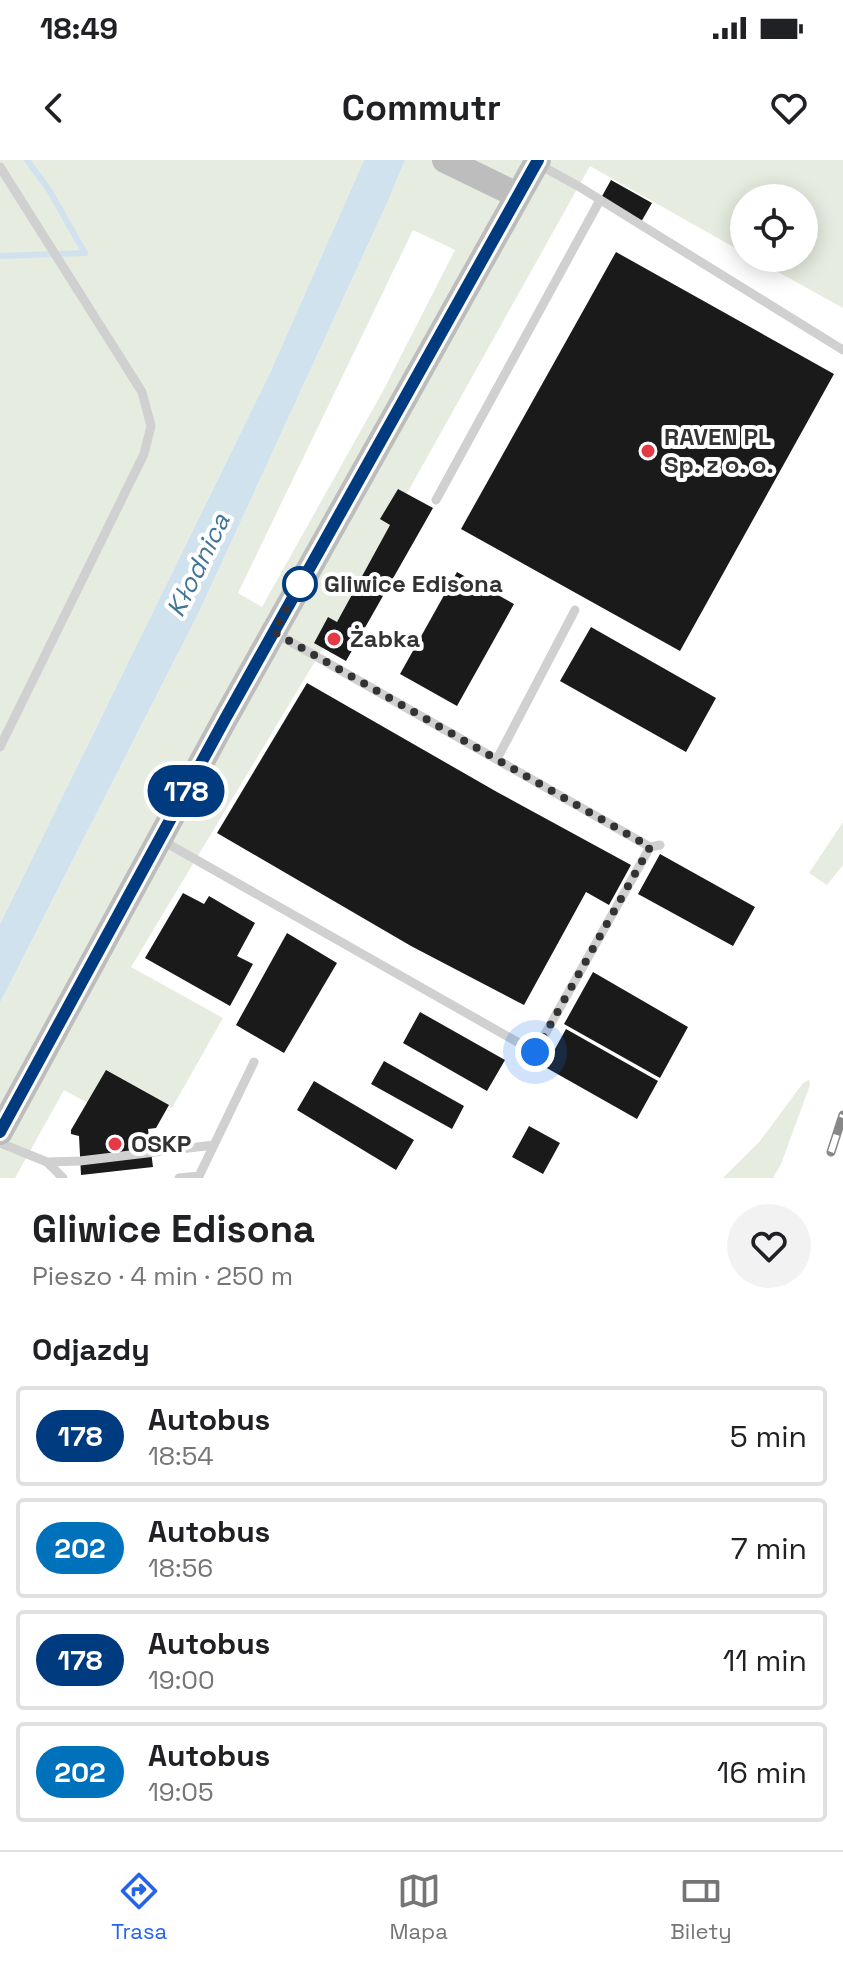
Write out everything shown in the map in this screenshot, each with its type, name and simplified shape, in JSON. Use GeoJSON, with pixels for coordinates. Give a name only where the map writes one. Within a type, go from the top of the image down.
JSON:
{"type":"FeatureCollection","features":[{"type":"Feature","properties":{"kind":"street"},"geometry":{"type":"LineString","coordinates":[[445,160],[517,195]]}},
{"type":"Feature","properties":{"kind":"street"},"geometry":{"type":"LineString","coordinates":[[0,1132],[274,632],[537,162]]}},
{"type":"Feature","properties":{"kind":"lane"},"geometry":{"type":"LineString","coordinates":[[537,162],[843,350]]}},
{"type":"Feature","properties":{"kind":"lane"},"geometry":{"type":"LineString","coordinates":[[0,167],[142,392],[151,426],[144,454],[0,747]]}},
{"type":"Feature","properties":{"kind":"lane"},"geometry":{"type":"LineString","coordinates":[[436,500],[600,200]]}},
{"type":"Feature","properties":{"kind":"lane"},"geometry":{"type":"LineString","coordinates":[[497,759],[575,610]]}},
{"type":"Feature","properties":{"kind":"lane"},"geometry":{"type":"LineString","coordinates":[[160,839],[535,1052],[655,846],[274,632]]}},
{"type":"Feature","properties":{"kind":"lane"},"geometry":{"type":"LineString","coordinates":[[179,1178],[199,1176],[254,1062]]}},
{"type":"Feature","properties":{"kind":"lane"},"geometry":{"type":"LineString","coordinates":[[0,1143],[47,1162],[63,1178]]}},
{"type":"Feature","properties":{"kind":"lane"},"geometry":{"type":"LineString","coordinates":[[47,1162],[214,1145]]}},
{"type":"Feature","properties":{"kind":"shaded area"},"geometry":{"type":"Polygon","coordinates":[[[0,160],[364,160],[269,375],[0,924],[0,160]]]}},
{"type":"Feature","properties":{"kind":"shaded area"},"geometry":{"type":"Polygon","coordinates":[[[405,160],[843,160],[843,308],[778,272],[818,272],[818,184],[730,184],[730,245],[590,166],[406,495],[398,489],[381,519],[390,525],[337,622],[328,617],[314,642],[323,648],[131,967],[223,1018],[172,1108],[106,1071],[88,1103],[64,1090],[15,1178],[0,1178],[0,1003],[200,610],[405,160]],[[413,230],[238,593],[262,607],[383,391],[455,250],[413,230]]]}},
{"type":"Feature","properties":{"kind":"shaded area"},"geometry":{"type":"Polygon","coordinates":[[[843,822],[843,865],[827,885],[809,873],[843,822]]]}},
{"type":"Feature","properties":{"kind":"shaded area"},"geometry":{"type":"Polygon","coordinates":[[[809,1080],[810,1085],[781,1164],[773,1178],[723,1178],[760,1141],[803,1083],[809,1080]]]}},
{"type":"Feature","properties":{"kind":"water","name":"Kłodnica"},"geometry":{"type":"Polygon","coordinates":[[[364,160],[405,160],[200,610],[0,1003],[0,924],[269,375],[364,160]]]}},
{"type":"Feature","properties":{"kind":"building"},"geometry":{"type":"Polygon","coordinates":[[[611,180],[652,203],[641,222],[601,198],[611,180]]]}},
{"type":"Feature","properties":{"kind":"building","name":"RAVEN PL Sp. z o. o."},"geometry":{"type":"Polygon","coordinates":[[[616,252],[834,374],[680,651],[461,529],[616,252]]]}},
{"type":"Feature","properties":{"kind":"building"},"geometry":{"type":"Polygon","coordinates":[[[398,489],[433,508],[346,661],[314,643],[328,617],[337,622],[390,525],[380,519],[398,489]]]}},
{"type":"Feature","properties":{"kind":"building"},"geometry":{"type":"Polygon","coordinates":[[[457,572],[514,604],[457,706],[400,674],[457,572]]]}},
{"type":"Feature","properties":{"kind":"building"},"geometry":{"type":"Polygon","coordinates":[[[591,627],[716,698],[686,752],[560,681],[591,627]]]}},
{"type":"Feature","properties":{"kind":"building"},"geometry":{"type":"Polygon","coordinates":[[[307,683],[631,865],[609,905],[586,892],[524,1005],[411,946],[217,833],[307,683]]]}},
{"type":"Feature","properties":{"kind":"building"},"geometry":{"type":"Polygon","coordinates":[[[660,854],[755,907],[733,946],[638,894],[660,854]]]}},
{"type":"Feature","properties":{"kind":"building"},"geometry":{"type":"Polygon","coordinates":[[[183,893],[204,904],[209,896],[255,923],[237,956],[253,964],[230,1006],[145,958],[183,893]]]}},
{"type":"Feature","properties":{"kind":"building"},"geometry":{"type":"Polygon","coordinates":[[[287,933],[337,963],[284,1053],[236,1025],[287,933]]]}},
{"type":"Feature","properties":{"kind":"building"},"geometry":{"type":"Polygon","coordinates":[[[593,972],[688,1027],[660,1078],[564,1024],[593,972]]]}},
{"type":"Feature","properties":{"kind":"building"},"geometry":{"type":"Polygon","coordinates":[[[420,1012],[505,1060],[487,1091],[403,1043],[420,1012]]]}},
{"type":"Feature","properties":{"kind":"building"},"geometry":{"type":"Polygon","coordinates":[[[566,1029],[658,1081],[637,1119],[545,1067],[566,1029]]]}},
{"type":"Feature","properties":{"kind":"building"},"geometry":{"type":"Polygon","coordinates":[[[384,1061],[464,1106],[452,1129],[371,1084],[384,1061]]]}},
{"type":"Feature","properties":{"kind":"building"},"geometry":{"type":"Polygon","coordinates":[[[106,1070],[169,1105],[156,1128],[148,1129],[153,1167],[81,1175],[79,1136],[71,1134],[71,1130],[106,1070]]]}},
{"type":"Feature","properties":{"kind":"building"},"geometry":{"type":"Polygon","coordinates":[[[314,1081],[414,1140],[396,1170],[297,1110],[314,1081]]]}},
{"type":"Feature","properties":{"kind":"building"},"geometry":{"type":"Polygon","coordinates":[[[529,1126],[560,1143],[543,1174],[512,1157],[529,1126]]]}},
{"type":"Feature","properties":{"kind":"waterway"},"geometry":{"type":"LineString","coordinates":[[0,256],[85,253],[49,190],[27,160]]}},
{"type":"Feature","properties":{"kind":"railway"},"geometry":{"type":"LineString","coordinates":[[831,1152],[843,1115]]}},
{"type":"Feature","properties":{"kind":"bus line","name":"178"},"geometry":{"type":"LineString","coordinates":[[0,1132],[225,719],[538,160]]}},
{"type":"Feature","properties":{"kind":"place","name":"RAVEN PL Sp. z o. o."},"geometry":{"type":"Point","coordinates":[648,451]}},
{"type":"Feature","properties":{"kind":"place","name":"Gliwice Edisona"},"geometry":{"type":"Point","coordinates":[300,584]}},
{"type":"Feature","properties":{"kind":"place","name":"Żabka"},"geometry":{"type":"Point","coordinates":[334,639]}},
{"type":"Feature","properties":{"kind":"place","name":"OSKP"},"geometry":{"type":"Point","coordinates":[115,1144]}},
{"type":"Feature","properties":{"kind":"route"},"geometry":{"type":"LineString","coordinates":[[300,584],[274,632],[650,847],[535,1052]]}}]}
